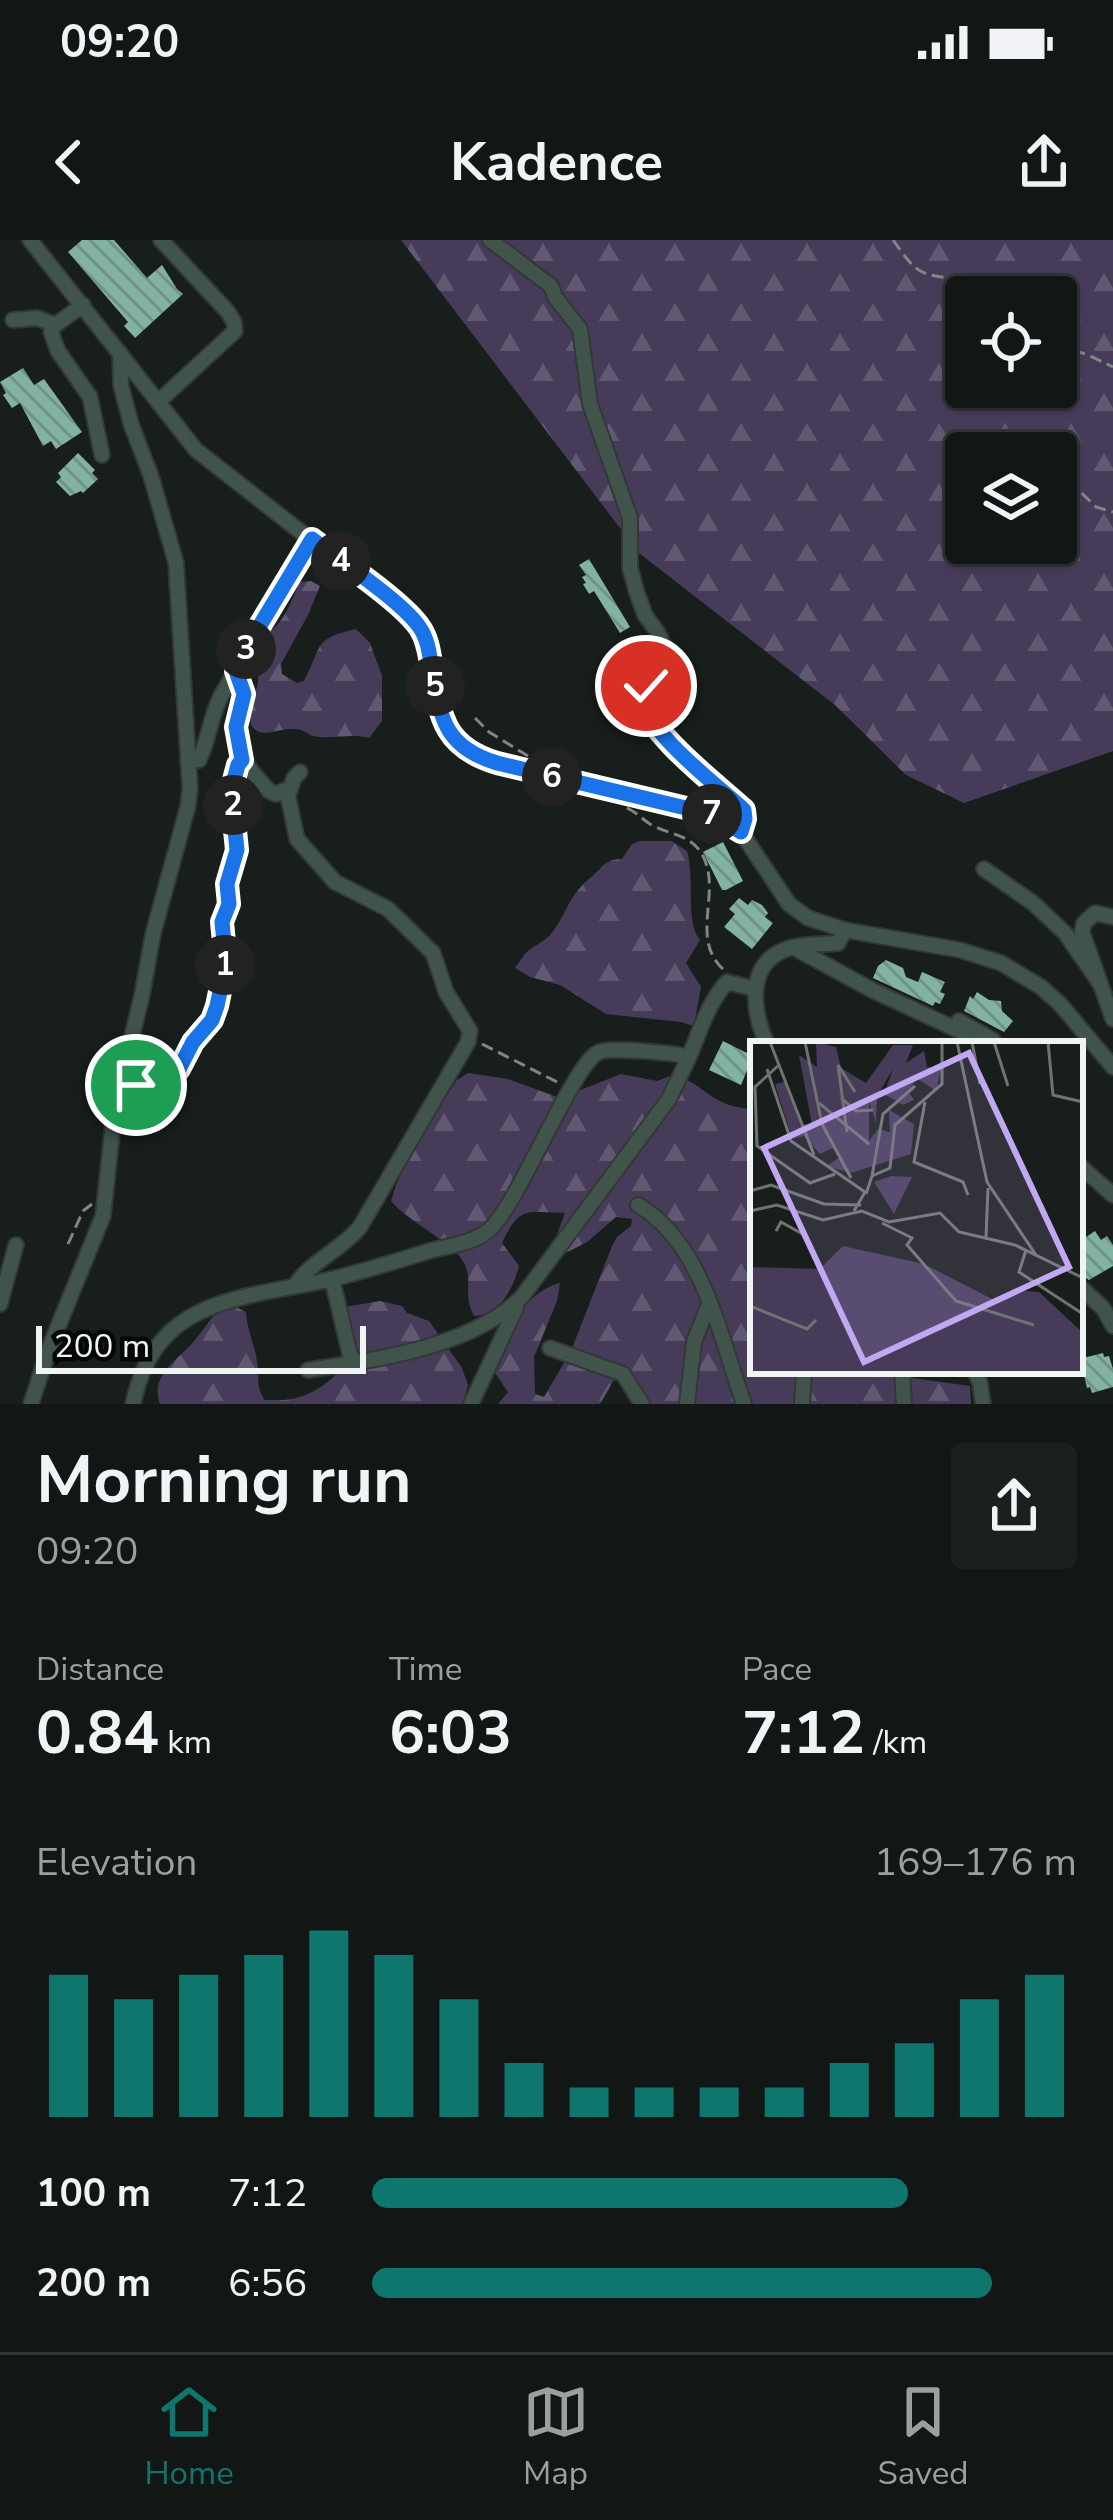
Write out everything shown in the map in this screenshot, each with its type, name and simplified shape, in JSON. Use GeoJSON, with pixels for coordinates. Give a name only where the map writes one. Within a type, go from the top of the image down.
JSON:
{"type":"FeatureCollection","features":[{"type":"Feature","properties":{"kind":"street"},"geometry":{"type":"LineString","coordinates":[[158,402],[235,331],[228,312],[161,240]]}},
{"type":"Feature","properties":{"kind":"street"},"geometry":{"type":"LineString","coordinates":[[490,240],[551,286],[580,329],[590,404],[630,518],[630,568],[645,615],[676,673],[672,680],[646,686],[638,696],[660,729],[744,810],[741,832]]}},
{"type":"Feature","properties":{"kind":"street"},"geometry":{"type":"LineString","coordinates":[[40,243],[196,450],[396,604],[422,631],[442,720],[462,747],[478,757],[711,814],[741,832],[790,904],[808,918],[1001,963],[1060,1004],[1113,1067]]}},
{"type":"Feature","properties":{"kind":"street"},"geometry":{"type":"LineString","coordinates":[[83,305],[56,325],[52,340],[90,397],[102,455]]}},
{"type":"Feature","properties":{"kind":"street"},"geometry":{"type":"LineString","coordinates":[[13,320],[38,318],[56,325]]}},
{"type":"Feature","properties":{"kind":"street"},"geometry":{"type":"LineString","coordinates":[[32,1404],[106,1206],[119,1087],[190,788],[176,563],[130,424],[121,386],[120,353]]}},
{"type":"Feature","properties":{"kind":"street"},"geometry":{"type":"LineString","coordinates":[[188,761],[200,760],[212,712],[312,539]]}},
{"type":"Feature","properties":{"kind":"street"},"geometry":{"type":"LineString","coordinates":[[236,671],[244,694],[236,727],[242,760],[276,794],[288,789],[300,772]]}},
{"type":"Feature","properties":{"kind":"street"},"geometry":{"type":"LineString","coordinates":[[288,789],[297,839],[326,875],[388,909],[433,953],[446,992],[470,1031],[468,1042],[360,1227],[343,1247],[312,1266],[296,1284]]}},
{"type":"Feature","properties":{"kind":"street"},"geometry":{"type":"LineString","coordinates":[[984,869],[1033,903],[1065,933],[1100,985]]}},
{"type":"Feature","properties":{"kind":"street"},"geometry":{"type":"LineString","coordinates":[[1113,916],[1095,913],[1082,932],[1113,1019]]}},
{"type":"Feature","properties":{"kind":"street"},"geometry":{"type":"LineString","coordinates":[[766,1041],[757,1018],[755,989],[764,965],[794,947],[838,943],[845,930]]}},
{"type":"Feature","properties":{"kind":"street"},"geometry":{"type":"LineString","coordinates":[[794,947],[974,1041]]}},
{"type":"Feature","properties":{"kind":"street"},"geometry":{"type":"LineString","coordinates":[[308,1370],[426,1346],[473,1329],[509,1309],[668,1099],[713,1001],[727,982],[755,989]]}},
{"type":"Feature","properties":{"kind":"street"},"geometry":{"type":"LineString","coordinates":[[937,1019],[958,1021],[993,1040]]}},
{"type":"Feature","properties":{"kind":"street"},"geometry":{"type":"LineString","coordinates":[[133,1404],[155,1349],[185,1319],[218,1303],[332,1279],[464,1242],[489,1230],[587,1062],[600,1051],[689,1057]]}},
{"type":"Feature","properties":{"kind":"street"},"geometry":{"type":"LineString","coordinates":[[1083,1169],[1113,1195]]}},
{"type":"Feature","properties":{"kind":"street"},"geometry":{"type":"LineString","coordinates":[[638,1205],[675,1235],[698,1275],[744,1404]]}},
{"type":"Feature","properties":{"kind":"street"},"geometry":{"type":"LineString","coordinates":[[0,1304],[16,1244]]}},
{"type":"Feature","properties":{"kind":"street"},"geometry":{"type":"LineString","coordinates":[[332,1279],[352,1363]]}},
{"type":"Feature","properties":{"kind":"street"},"geometry":{"type":"LineString","coordinates":[[1083,1290],[1103,1308],[1113,1326]]}},
{"type":"Feature","properties":{"kind":"street"},"geometry":{"type":"LineString","coordinates":[[472,1404],[521,1298]]}},
{"type":"Feature","properties":{"kind":"street"},"geometry":{"type":"LineString","coordinates":[[687,1404],[694,1342],[709,1304]]}},
{"type":"Feature","properties":{"kind":"street"},"geometry":{"type":"LineString","coordinates":[[550,1348],[623,1374],[642,1404]]}},
{"type":"Feature","properties":{"kind":"street"},"geometry":{"type":"LineString","coordinates":[[802,1404],[804,1374]]}},
{"type":"Feature","properties":{"kind":"street"},"geometry":{"type":"LineString","coordinates":[[902,1374],[904,1404]]}},
{"type":"Feature","properties":{"kind":"street"},"geometry":{"type":"LineString","coordinates":[[976,1374],[983,1404]]}},
{"type":"Feature","properties":{"kind":"path"},"geometry":{"type":"LineString","coordinates":[[893,240],[918,272],[945,278]]}},
{"type":"Feature","properties":{"kind":"path"},"geometry":{"type":"LineString","coordinates":[[1077,351],[1113,367]]}},
{"type":"Feature","properties":{"kind":"path"},"geometry":{"type":"LineString","coordinates":[[1077,488],[1096,507],[1113,512]]}},
{"type":"Feature","properties":{"kind":"path"},"geometry":{"type":"LineString","coordinates":[[475,718],[530,757],[545,775]]}},
{"type":"Feature","properties":{"kind":"path"},"geometry":{"type":"LineString","coordinates":[[119,1087],[172,1075],[214,1015],[226,963],[222,922],[229,904],[227,884],[237,850],[232,786],[242,760]]}},
{"type":"Feature","properties":{"kind":"path"},"geometry":{"type":"LineString","coordinates":[[606,790],[621,806],[698,848],[710,882],[708,944],[727,982]]}},
{"type":"Feature","properties":{"kind":"path"},"geometry":{"type":"LineString","coordinates":[[468,1042],[486,1045],[571,1090]]}},
{"type":"Feature","properties":{"kind":"path"},"geometry":{"type":"LineString","coordinates":[[68,1244],[86,1207],[106,1206]]}},
{"type":"Feature","properties":{"kind":"green space"},"geometry":{"type":"Polygon","coordinates":[[[401,240],[1113,240],[1113,751],[964,803],[906,775],[835,705],[639,553],[401,240]]]}},
{"type":"Feature","properties":{"kind":"green space"},"geometry":{"type":"Polygon","coordinates":[[[300,582],[320,586],[281,664],[282,674],[297,683],[304,681],[325,641],[356,629],[370,643],[382,676],[382,721],[369,738],[320,737],[296,729],[262,732],[249,718],[258,682],[254,656],[259,637],[280,622],[300,582]]]}},
{"type":"Feature","properties":{"kind":"green space"},"geometry":{"type":"Polygon","coordinates":[[[640,841],[671,841],[687,851],[693,923],[700,940],[686,963],[701,987],[694,1026],[606,1014],[560,985],[515,968],[551,934],[583,885],[640,841]]]}},
{"type":"Feature","properties":{"kind":"green space"},"geometry":{"type":"Polygon","coordinates":[[[468,1073],[508,1079],[560,1098],[621,1074],[657,1081],[676,1074],[720,1101],[750,1109],[750,1374],[911,1374],[912,1378],[970,1386],[971,1404],[637,1404],[618,1373],[600,1404],[498,1404],[508,1392],[495,1367],[526,1305],[560,1283],[534,1357],[535,1394],[544,1397],[571,1351],[612,1246],[632,1219],[616,1217],[564,1254],[556,1237],[565,1213],[520,1216],[502,1243],[519,1266],[513,1283],[499,1306],[474,1316],[461,1258],[391,1201],[419,1139],[457,1080],[468,1073]]]}},
{"type":"Feature","properties":{"kind":"green space"},"geometry":{"type":"Polygon","coordinates":[[[380,1301],[402,1306],[407,1313],[429,1321],[462,1368],[468,1385],[463,1404],[160,1404],[159,1384],[167,1368],[227,1303],[246,1312],[265,1400],[288,1400],[317,1389],[349,1360],[355,1338],[345,1307],[380,1301]]]}},
{"type":"Feature","properties":{"kind":"building"},"geometry":{"type":"Polygon","coordinates":[[[82,240],[114,240],[147,278],[162,265],[183,294],[135,338],[124,326],[128,322],[68,252],[82,240]]]}},
{"type":"Feature","properties":{"kind":"building"},"geometry":{"type":"Polygon","coordinates":[[[23,368],[34,385],[44,379],[82,432],[56,449],[51,441],[43,446],[20,403],[12,408],[3,395],[0,382],[23,368]]]}},
{"type":"Feature","properties":{"kind":"building"},"geometry":{"type":"Polygon","coordinates":[[[78,453],[98,479],[83,493],[70,496],[56,482],[61,477],[58,473],[78,453]]]}},
{"type":"Feature","properties":{"kind":"building"},"geometry":{"type":"Polygon","coordinates":[[[589,559],[630,627],[620,633],[594,591],[589,594],[583,584],[586,575],[579,565],[589,559]]]}},
{"type":"Feature","properties":{"kind":"building"},"geometry":{"type":"Polygon","coordinates":[[[723,842],[743,881],[726,890],[703,852],[723,842]]]}},
{"type":"Feature","properties":{"kind":"building"},"geometry":{"type":"Polygon","coordinates":[[[739,898],[748,905],[752,900],[762,905],[768,913],[765,917],[773,923],[752,949],[724,927],[735,914],[729,909],[739,898]]]}},
{"type":"Feature","properties":{"kind":"building"},"geometry":{"type":"Polygon","coordinates":[[[886,960],[918,982],[922,972],[945,982],[940,1004],[933,1006],[873,978],[886,960]]]}},
{"type":"Feature","properties":{"kind":"building"},"geometry":{"type":"Polygon","coordinates":[[[977,992],[1001,1001],[1002,1011],[1013,1021],[1004,1032],[964,1011],[977,992]]]}},
{"type":"Feature","properties":{"kind":"building"},"geometry":{"type":"Polygon","coordinates":[[[723,1041],[750,1054],[741,1085],[709,1070],[723,1041]]]}},
{"type":"Feature","properties":{"kind":"building"},"geometry":{"type":"Polygon","coordinates":[[[1095,1231],[1113,1245],[1113,1266],[1089,1280],[1083,1276],[1083,1239],[1095,1231]]]}},
{"type":"Feature","properties":{"kind":"building"},"geometry":{"type":"Polygon","coordinates":[[[1109,1356],[1113,1387],[1092,1393],[1083,1358],[1109,1356]]]}},
{"type":"Feature","properties":{"kind":"route"},"geometry":{"type":"LineString","coordinates":[[136,1085],[167,1078],[179,1069],[217,1006],[226,963],[222,922],[237,850],[231,791],[242,760],[236,727],[244,694],[236,671],[312,539],[416,622],[429,648],[442,720],[462,747],[497,763],[711,814],[741,832],[744,810],[660,729],[638,696],[646,686]]}}]}
